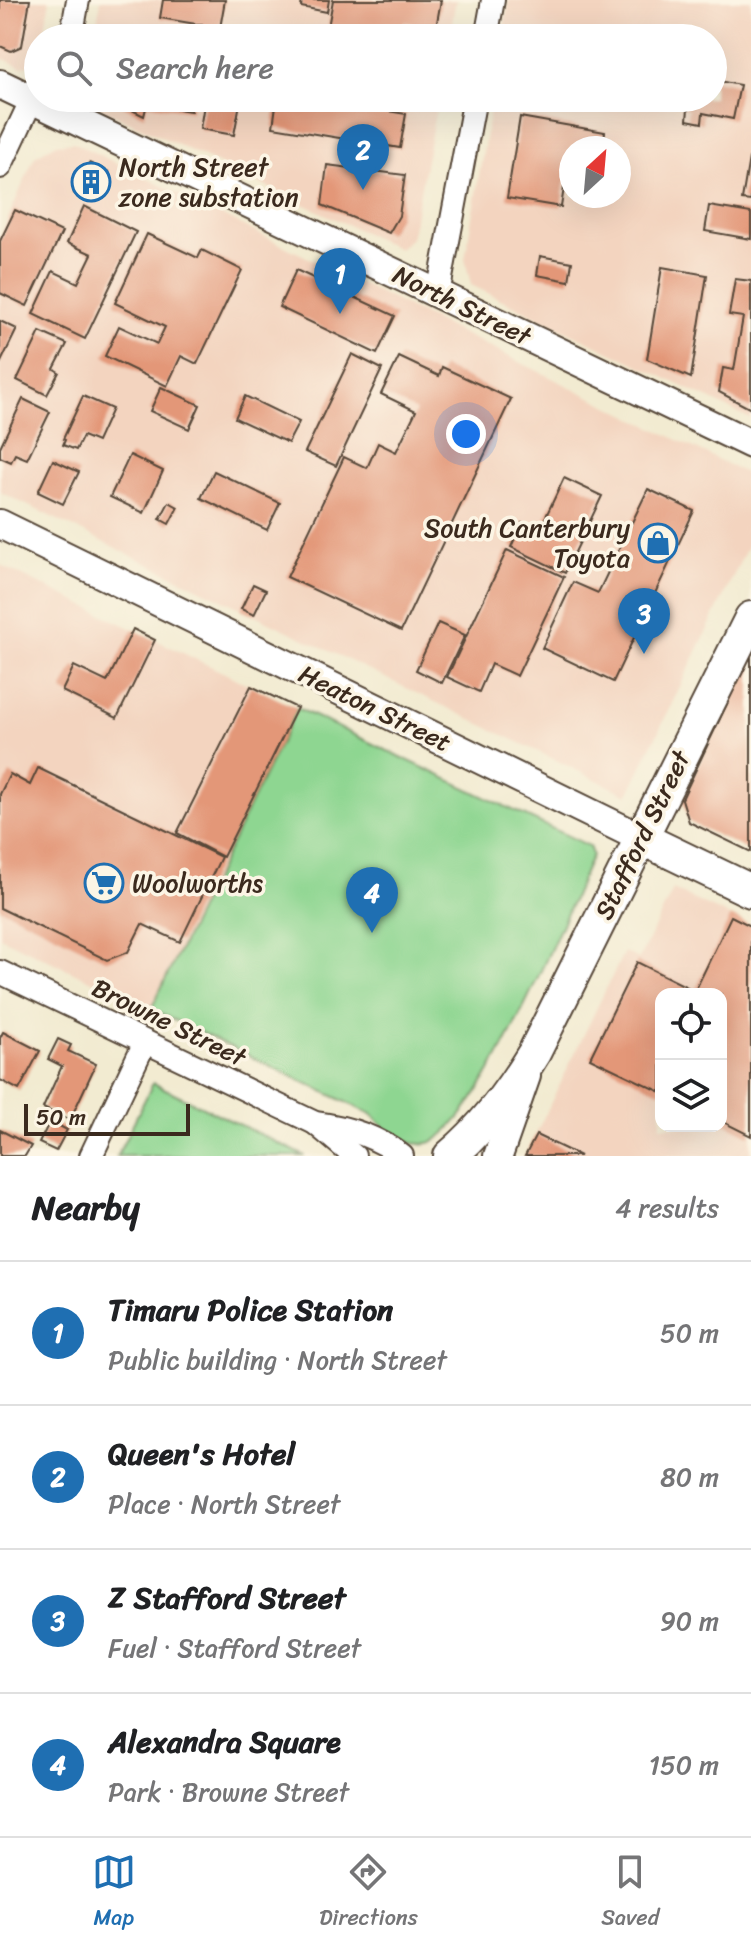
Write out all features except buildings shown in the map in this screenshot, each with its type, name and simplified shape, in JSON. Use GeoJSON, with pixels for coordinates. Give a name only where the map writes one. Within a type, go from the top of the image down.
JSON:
{"type":"FeatureCollection","features":[{"type":"Feature","properties":{"kind":"main road","name":"Stafford Street"},"geometry":{"type":"LineString","coordinates":[[450,1156],[497,1107],[534,1053],[751,618]]}},
{"type":"Feature","properties":{"kind":"main road","name":"Heaton Street"},"geometry":{"type":"LineString","coordinates":[[641,838],[751,891]]}},
{"type":"Feature","properties":{"kind":"street"},"geometry":{"type":"LineString","coordinates":[[74,24],[78,0]]}},
{"type":"Feature","properties":{"kind":"street"},"geometry":{"type":"LineString","coordinates":[[489,24],[493,0]]}},
{"type":"Feature","properties":{"kind":"street","name":"North Street"},"geometry":{"type":"LineString","coordinates":[[0,84],[24,93]]}},
{"type":"Feature","properties":{"kind":"street"},"geometry":{"type":"LineString","coordinates":[[0,167],[43,112]]}},
{"type":"Feature","properties":{"kind":"street","name":"North Street"},"geometry":{"type":"LineString","coordinates":[[68,112],[751,444]]}},
{"type":"Feature","properties":{"kind":"street"},"geometry":{"type":"LineString","coordinates":[[438,294],[472,112]]}},
{"type":"Feature","properties":{"kind":"street","name":"Heaton Street"},"geometry":{"type":"LineString","coordinates":[[0,524],[641,838]]}},
{"type":"Feature","properties":{"kind":"street","name":"Browne Street"},"geometry":{"type":"LineString","coordinates":[[0,972],[315,1123],[354,1156]]}},
{"type":"Feature","properties":{"kind":"street"},"geometry":{"type":"LineString","coordinates":[[91,1156],[145,1042]]}},
{"type":"Feature","properties":{"kind":"street"},"geometry":{"type":"LineString","coordinates":[[498,1156],[534,1053]]}},
{"type":"Feature","properties":{"kind":"street","name":"Browne Street"},"geometry":{"type":"LineString","coordinates":[[315,1123],[341,1126],[378,1141],[402,1156]]}},
{"type":"Feature","properties":{"kind":"shaded area"},"geometry":{"type":"Polygon","coordinates":[[[0,0],[50,0],[46,24],[24,24],[24,66],[0,57],[0,0]]]}},
{"type":"Feature","properties":{"kind":"shaded area"},"geometry":{"type":"Polygon","coordinates":[[[101,0],[456,0],[452,24],[97,24],[101,0]]]}},
{"type":"Feature","properties":{"kind":"shaded area"},"geometry":{"type":"Polygon","coordinates":[[[509,0],[751,0],[751,419],[471,285],[465,259],[490,112],[727,112],[727,24],[505,24],[509,0]]]}},
{"type":"Feature","properties":{"kind":"shaded area"},"geometry":{"type":"Polygon","coordinates":[[[108,112],[435,112],[411,238],[399,249],[108,112]]]}},
{"type":"Feature","properties":{"kind":"shaded area"},"geometry":{"type":"Polygon","coordinates":[[[73,142],[751,476],[751,539],[628,795],[0,492],[0,237],[35,156],[55,144],[73,142]]]}},
{"type":"Feature","properties":{"kind":"shaded area"},"geometry":{"type":"Polygon","coordinates":[[[0,565],[297,708],[151,1009],[0,937],[0,565]]]}},
{"type":"Feature","properties":{"kind":"shaded area"},"geometry":{"type":"Polygon","coordinates":[[[673,890],[751,926],[751,1156],[525,1156],[624,952],[639,959],[673,890]]]}},
{"type":"Feature","properties":{"kind":"green space"},"geometry":{"type":"Polygon","coordinates":[[[297,708],[589,846],[592,855],[543,966],[496,1061],[448,1130],[428,1143],[403,1140],[389,1132],[371,1114],[151,1009],[297,708]]]}},
{"type":"Feature","properties":{"kind":"green space"},"geometry":{"type":"Polygon","coordinates":[[[153,1083],[305,1156],[117,1156],[153,1083]]]}},
{"type":"Feature","properties":{"kind":"place","name":"North Street zone substation"},"geometry":{"type":"Point","coordinates":[91,182]}},
{"type":"Feature","properties":{"kind":"place","name":"Queen's Hotel"},"geometry":{"type":"Point","coordinates":[363,190]}},
{"type":"Feature","properties":{"kind":"place","name":"Timaru Police Station"},"geometry":{"type":"Point","coordinates":[340,314]}},
{"type":"Feature","properties":{"kind":"place","name":"South Canterbury Toyota"},"geometry":{"type":"Point","coordinates":[658,543]}},
{"type":"Feature","properties":{"kind":"place","name":"Z Stafford Street"},"geometry":{"type":"Point","coordinates":[644,654]}},
{"type":"Feature","properties":{"kind":"place","name":"Woolworths"},"geometry":{"type":"Point","coordinates":[104,883]}},
{"type":"Feature","properties":{"kind":"place","name":"Alexandra Square"},"geometry":{"type":"Point","coordinates":[372,933]}}]}
